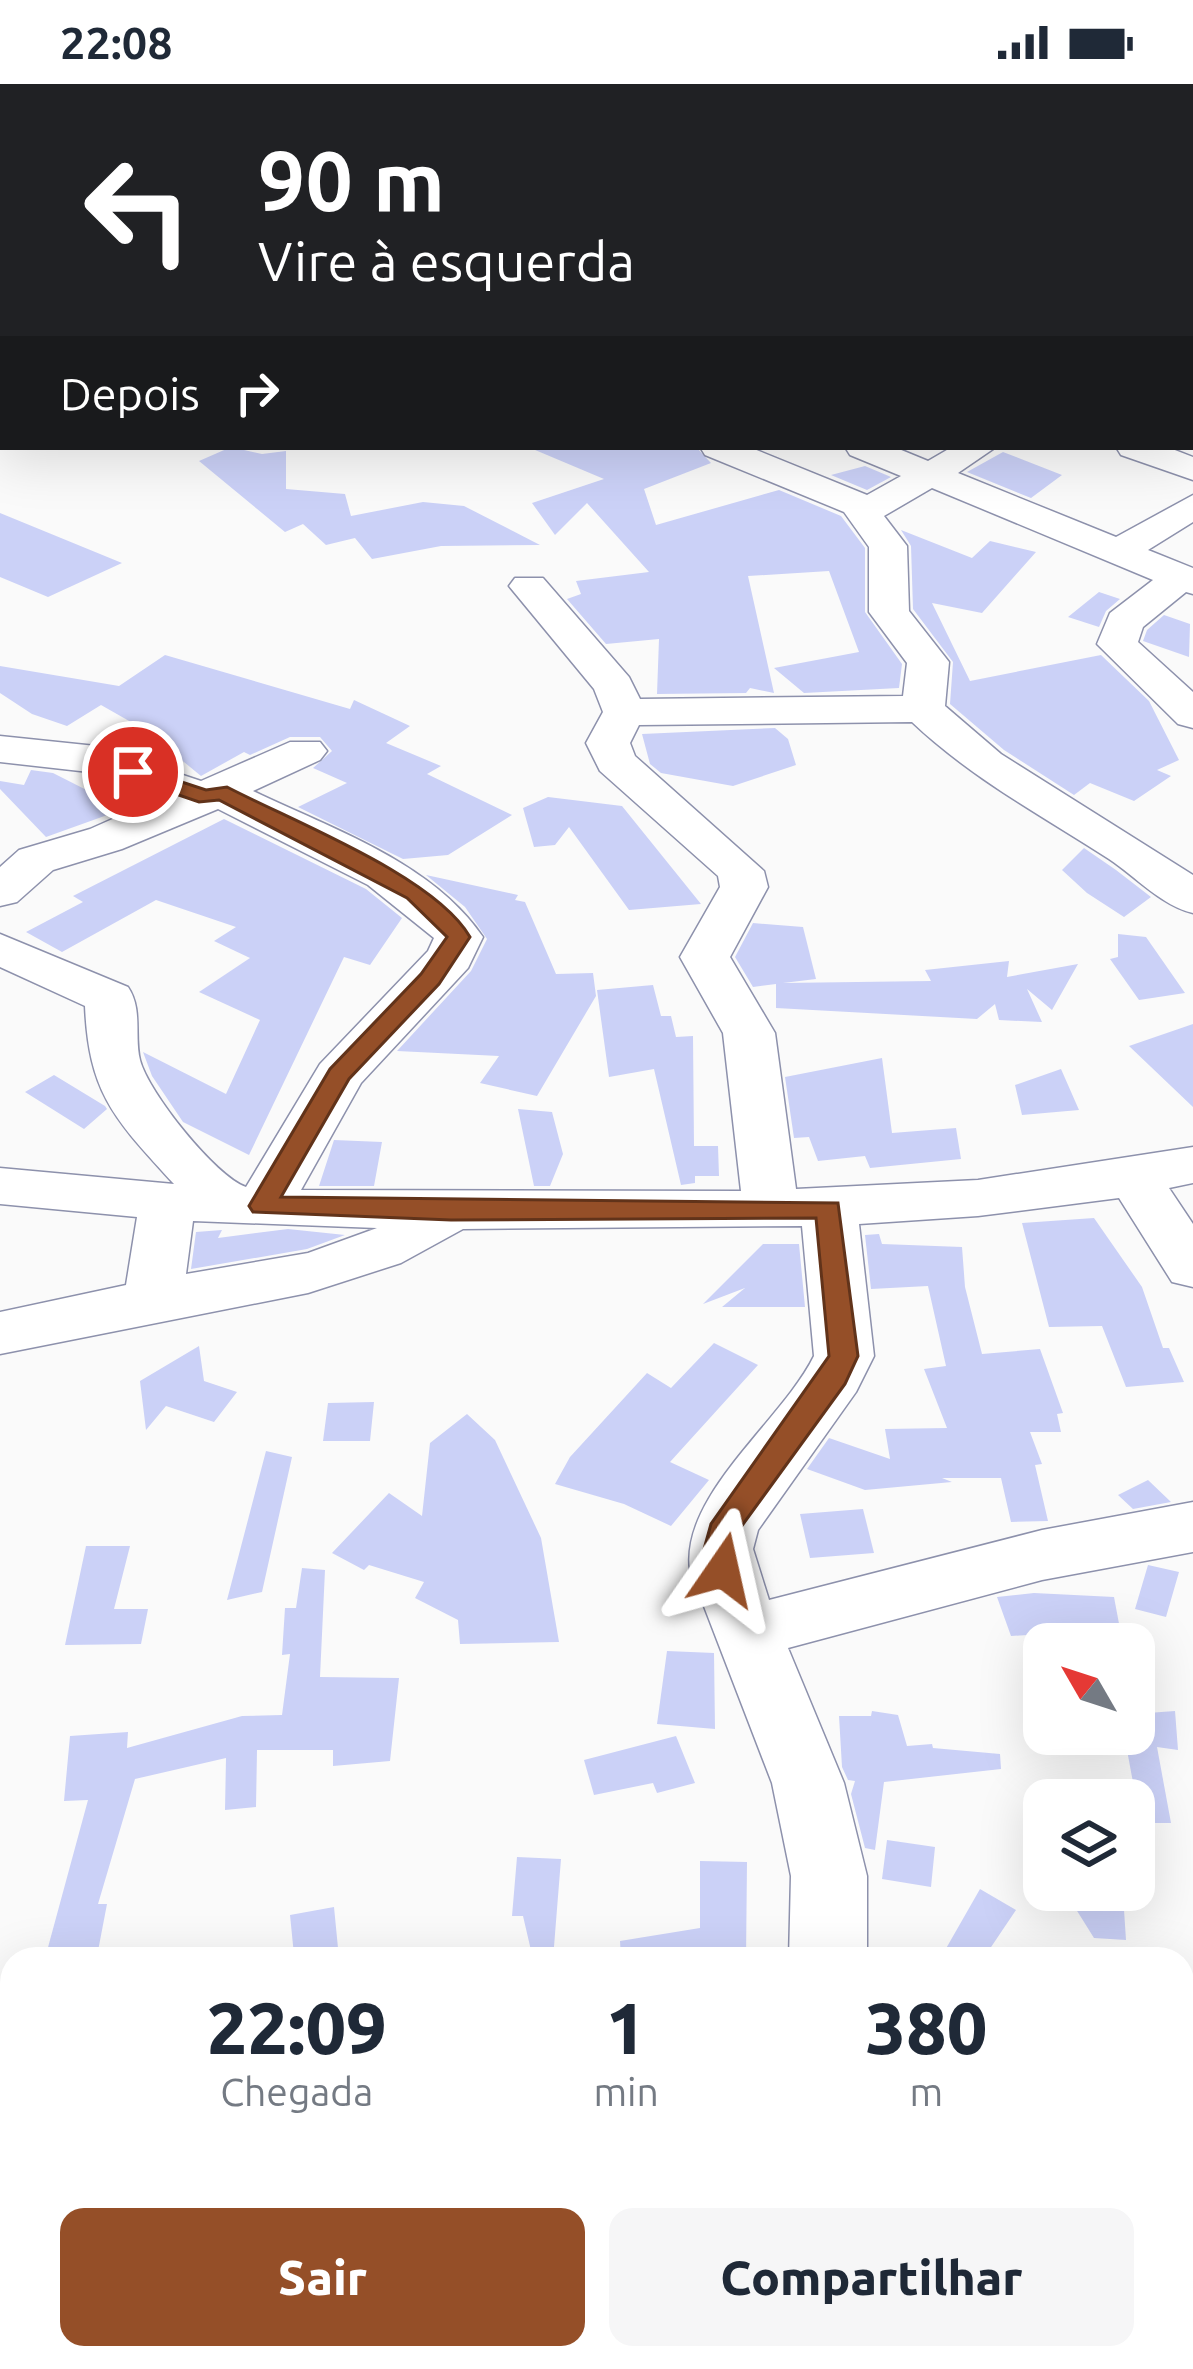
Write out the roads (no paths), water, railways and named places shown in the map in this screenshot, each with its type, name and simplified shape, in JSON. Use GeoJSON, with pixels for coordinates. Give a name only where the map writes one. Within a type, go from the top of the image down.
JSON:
{"type":"FeatureCollection","features":[{"type":"Feature","properties":{"kind":"street"},"geometry":{"type":"LineString","coordinates":[[725,450],[866,508]]}},
{"type":"Feature","properties":{"kind":"street"},"geometry":{"type":"LineString","coordinates":[[869,450],[1187,579]]}},
{"type":"Feature","properties":{"kind":"street"},"geometry":{"type":"LineString","coordinates":[[922,709],[928,662],[889,612],[888,546],[862,513],[973,450]]}},
{"type":"Feature","properties":{"kind":"street"},"geometry":{"type":"LineString","coordinates":[[1142,450],[1193,469]]}},
{"type":"Feature","properties":{"kind":"street"},"geometry":{"type":"LineString","coordinates":[[1118,552],[1193,506]]}},
{"type":"Feature","properties":{"kind":"street"},"geometry":{"type":"LineString","coordinates":[[1187,579],[1124,622],[1117,644],[1138,669],[1193,715]]}},
{"type":"Feature","properties":{"kind":"street"},"geometry":{"type":"LineString","coordinates":[[530,586],[614,686],[624,712],[608,743],[616,762],[740,871],[744,887],[705,957],[749,1033],[844,1356],[834,1377],[727,1524],[720,1549],[747,1632],[808,1783],[829,1876],[828,1947]]}},
{"type":"Feature","properties":{"kind":"street"},"geometry":{"type":"LineString","coordinates":[[624,712],[922,709],[1024,791],[1163,872],[1193,898]]}},
{"type":"Feature","properties":{"kind":"street"},"geometry":{"type":"LineString","coordinates":[[0,749],[96,759],[213,795],[415,893],[450,922],[458,937],[430,979],[218,1204],[153,1299]]}},
{"type":"Feature","properties":{"kind":"street"},"geometry":{"type":"LineString","coordinates":[[0,892],[36,860],[213,795],[305,752]]}},
{"type":"Feature","properties":{"kind":"street"},"geometry":{"type":"LineString","coordinates":[[0,949],[110,998],[114,1062],[143,1118],[218,1204]]}},
{"type":"Feature","properties":{"kind":"street"},"geometry":{"type":"LineString","coordinates":[[0,1186],[218,1204],[451,1211],[800,1209],[1135,1179],[1193,1165]]}},
{"type":"Feature","properties":{"kind":"street"},"geometry":{"type":"LineString","coordinates":[[1135,1179],[1193,1268]]}},
{"type":"Feature","properties":{"kind":"street"},"geometry":{"type":"LineString","coordinates":[[0,1333],[153,1299],[303,1277],[374,1257],[451,1211]]}},
{"type":"Feature","properties":{"kind":"street"},"geometry":{"type":"LineString","coordinates":[[747,1632],[1042,1555],[1193,1527]]}}]}
